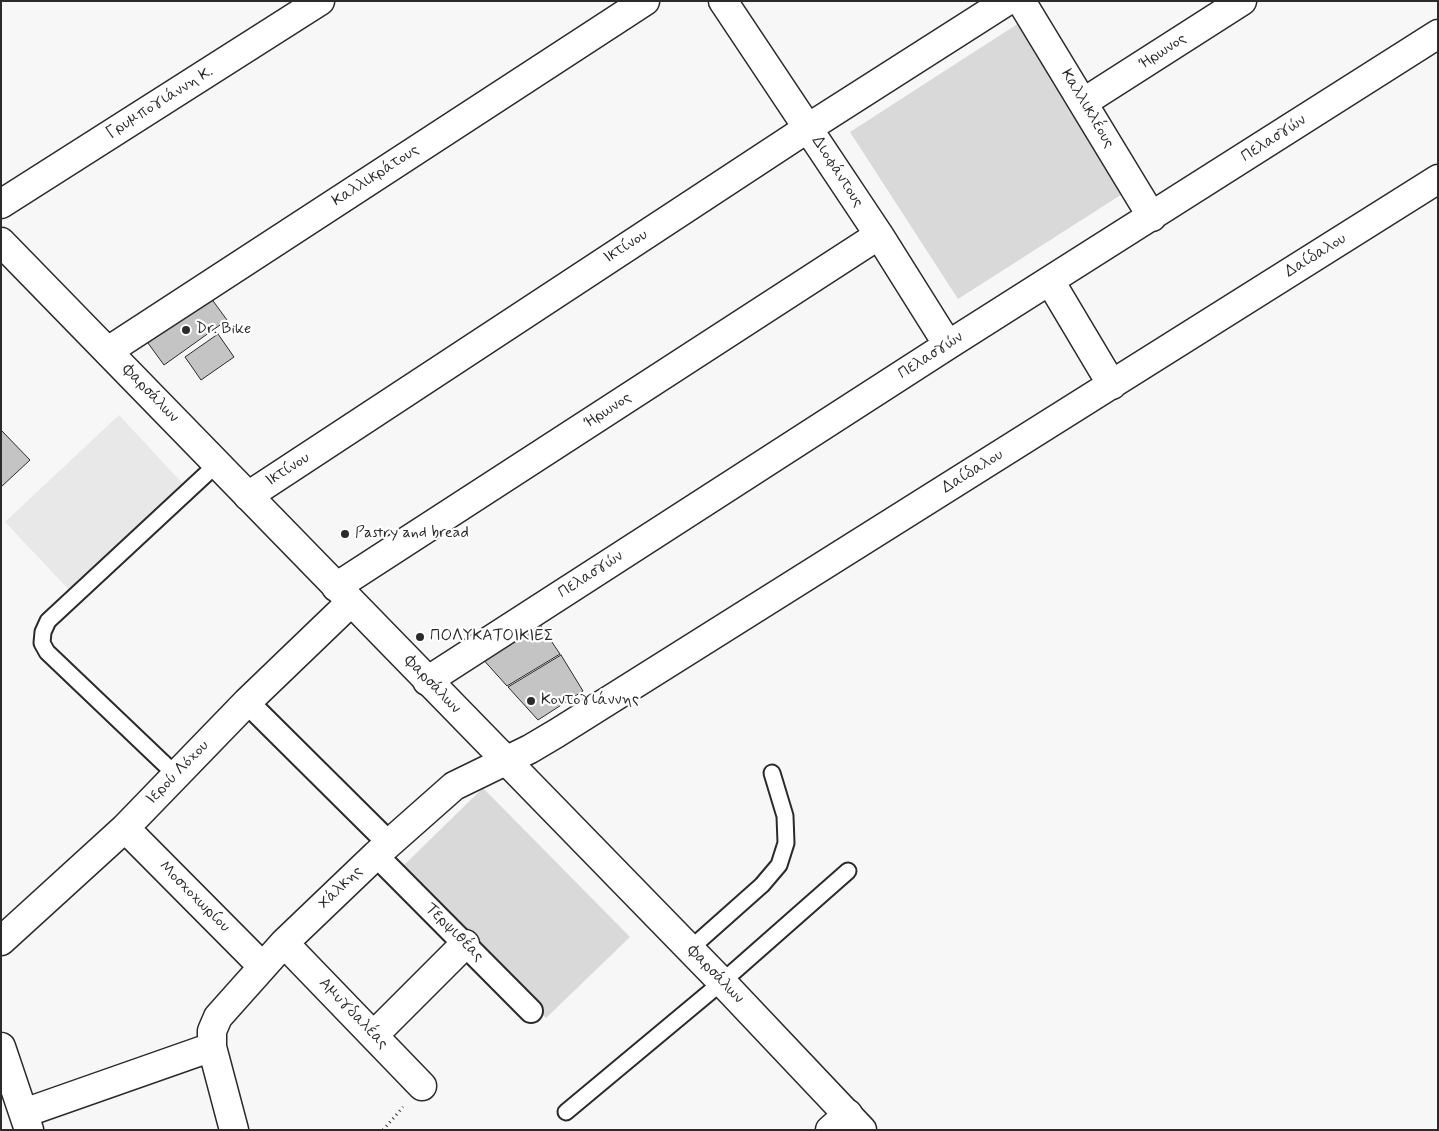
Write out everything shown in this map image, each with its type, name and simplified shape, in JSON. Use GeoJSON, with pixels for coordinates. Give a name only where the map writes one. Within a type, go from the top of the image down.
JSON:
{"type":"FeatureCollection","features":[{"type":"Feature","properties":{"kind":"street","name":"Γρυμπογιάννη Κ."},"geometry":{"type":"LineString","coordinates":[[1,204],[320,1]]}},
{"type":"Feature","properties":{"kind":"street","name":"Καλλικράτους"},"geometry":{"type":"LineString","coordinates":[[108,351],[645,1]]}},
{"type":"Feature","properties":{"kind":"street","name":"Διοφάντους"},"geometry":{"type":"LineString","coordinates":[[723,1],[879,235],[948,345]]}},
{"type":"Feature","properties":{"kind":"street","name":"Ικτίνου"},"geometry":{"type":"LineString","coordinates":[[248,496],[808,128],[1007,1]]}},
{"type":"Feature","properties":{"kind":"street","name":"Καλλικλέους"},"geometry":{"type":"LineString","coordinates":[[1021,1],[1152,217]]}},
{"type":"Feature","properties":{"kind":"street","name":"Ήρωνος"},"geometry":{"type":"LineString","coordinates":[[1084,102],[1242,1]]}},
{"type":"Feature","properties":{"kind":"street","name":"Πελασγών"},"geometry":{"type":"LineString","coordinates":[[427,680],[948,345],[1438,34]]}},
{"type":"Feature","properties":{"kind":"street","name":"Δαίδαλου"},"geometry":{"type":"LineString","coordinates":[[506,761],[557,733],[1438,179]]}},
{"type":"Feature","properties":{"kind":"street","name":"Ήρωνος"},"geometry":{"type":"LineString","coordinates":[[344,594],[879,235]]}},
{"type":"Feature","properties":{"kind":"street","name":"Φαρσάλων"},"geometry":{"type":"LineString","coordinates":[[1,242],[722,982],[847,1124]]}},
{"type":"Feature","properties":{"kind":"street"},"geometry":{"type":"LineString","coordinates":[[1050,281],[1112,385]]}},
{"type":"Feature","properties":{"kind":"street","name":"Ιερού Λόχου"},"geometry":{"type":"LineString","coordinates":[[1,940],[125,828],[247,702],[344,594]]}},
{"type":"Feature","properties":{"kind":"street","name":"Τερψιθέας"},"geometry":{"type":"LineString","coordinates":[[247,702],[383,849],[465,944],[532,1011]]}},
{"type":"Feature","properties":{"kind":"street","name":"Χάλκης"},"geometry":{"type":"LineString","coordinates":[[234,1130],[212,1048],[212,1031],[218,1017],[284,943],[383,849],[454,786],[506,761]]}},
{"type":"Feature","properties":{"kind":"street","name":"Μοσχοχωρίου"},"geometry":{"type":"LineString","coordinates":[[125,828],[262,966]]}},
{"type":"Feature","properties":{"kind":"street","name":"Αμυγδαλέας"},"geometry":{"type":"LineString","coordinates":[[284,943],[422,1086]]}},
{"type":"Feature","properties":{"kind":"street"},"geometry":{"type":"LineString","coordinates":[[374,1036],[465,944]]}},
{"type":"Feature","properties":{"kind":"street"},"geometry":{"type":"LineString","coordinates":[[1,1047],[26,1121],[212,1048]]}},
{"type":"Feature","properties":{"kind":"lane"},"geometry":{"type":"LineString","coordinates":[[176,775],[47,652],[42,643],[43,632],[48,621],[217,464]]}},
{"type":"Feature","properties":{"kind":"lane"},"geometry":{"type":"LineString","coordinates":[[690,949],[762,885],[779,865],[786,843],[785,816],[772,774]]}},
{"type":"Feature","properties":{"kind":"lane"},"geometry":{"type":"LineString","coordinates":[[566,1112],[722,982],[848,871]]}},
{"type":"Feature","properties":{"kind":"shaded area"},"geometry":{"type":"Polygon","coordinates":[[[1019,23],[1127,191],[958,299],[850,132],[1019,23]]]}},
{"type":"Feature","properties":{"kind":"shaded area"},"geometry":{"type":"Polygon","coordinates":[[[119,415],[184,485],[70,591],[5,522],[119,415]]]}},
{"type":"Feature","properties":{"kind":"shaded area"},"geometry":{"type":"Polygon","coordinates":[[[483,788],[630,937],[546,1018],[400,869],[483,788]]]}},
{"type":"Feature","properties":{"kind":"building","name":"Dr. Bike"},"geometry":{"type":"Polygon","coordinates":[[[208,294],[227,320],[164,365],[145,339],[208,294]]]}},
{"type":"Feature","properties":{"kind":"building"},"geometry":{"type":"Polygon","coordinates":[[[218,334],[234,357],[201,380],[185,357],[218,334]]]}},
{"type":"Feature","properties":{"kind":"building"},"geometry":{"type":"Polygon","coordinates":[[[1,430],[30,460],[1,487],[1,430]]]}},
{"type":"Feature","properties":{"kind":"building"},"geometry":{"type":"Polygon","coordinates":[[[537,620],[560,654],[507,686],[480,656],[537,620]]]}},
{"type":"Feature","properties":{"kind":"building"},"geometry":{"type":"Polygon","coordinates":[[[561,655],[583,691],[538,720],[508,687],[561,655]]]}},
{"type":"Feature","properties":{"kind":"place","name":"Dr. Bike"},"geometry":{"type":"Point","coordinates":[186,330]}},
{"type":"Feature","properties":{"kind":"place","name":"Pastry and bread"},"geometry":{"type":"Point","coordinates":[345,534]}},
{"type":"Feature","properties":{"kind":"place","name":"ΠΟΛΥΚΑΤΟΙΚΙΕΣ"},"geometry":{"type":"Point","coordinates":[420,637]}},
{"type":"Feature","properties":{"kind":"place","name":"Κοντογιάννης"},"geometry":{"type":"Point","coordinates":[531,701]}}]}
